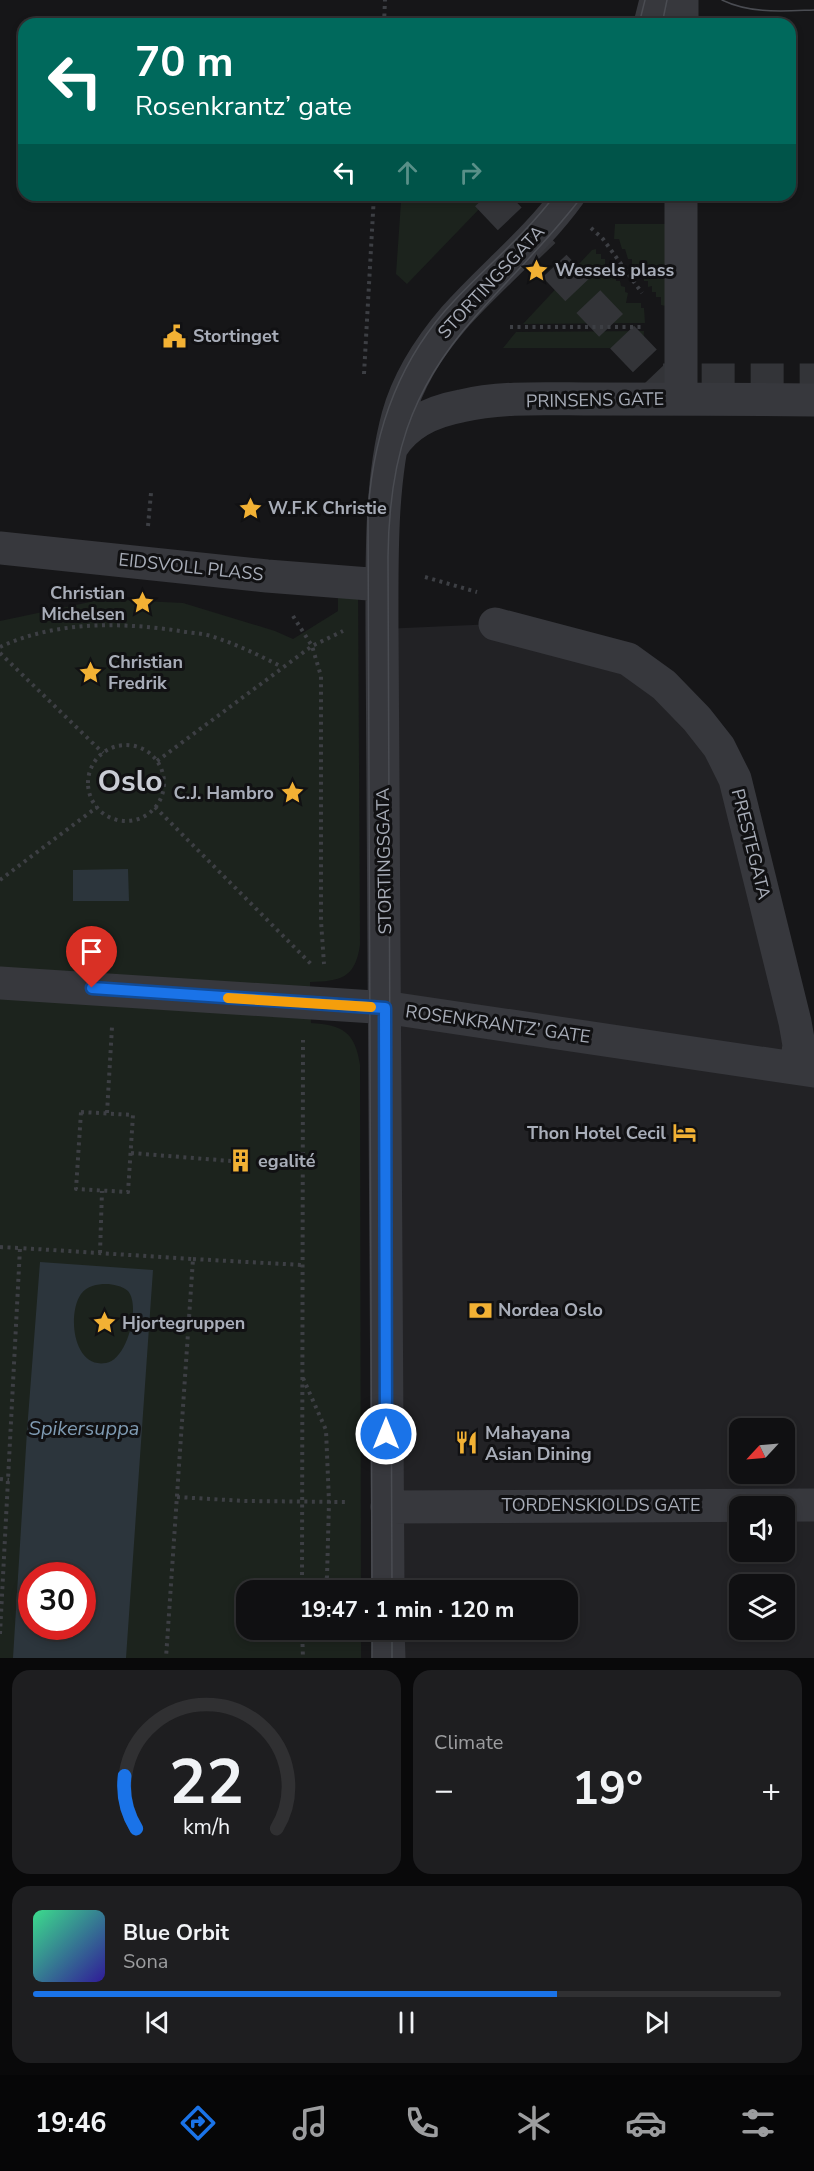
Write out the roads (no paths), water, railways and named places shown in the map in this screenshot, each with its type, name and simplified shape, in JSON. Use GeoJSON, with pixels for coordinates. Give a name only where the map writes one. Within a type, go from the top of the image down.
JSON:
{"type":"FeatureCollection","features":[{"type":"Feature","properties":{"kind":"street"},"geometry":{"type":"LineString","coordinates":[[652,18],[656,0]]}},
{"type":"Feature","properties":{"kind":"street"},"geometry":{"type":"LineString","coordinates":[[682,0],[682,18]]}},
{"type":"Feature","properties":{"kind":"street","name":"STORTINGSGATA"},"geometry":{"type":"LineString","coordinates":[[388,1580],[382,585],[385,485],[398,416],[415,374],[438,338],[476,295],[534,238],[564,201]]}},
{"type":"Feature","properties":{"kind":"street","name":"PRINSENS GATE"},"geometry":{"type":"LineString","coordinates":[[392,447],[398,437],[414,424],[461,405],[525,400],[681,399],[681,201]]}},
{"type":"Feature","properties":{"kind":"street"},"geometry":{"type":"LineString","coordinates":[[681,399],[814,400]]}},
{"type":"Feature","properties":{"kind":"street","name":"EIDSVOLL PLASS"},"geometry":{"type":"LineString","coordinates":[[0,548],[267,576],[382,585]]}},
{"type":"Feature","properties":{"kind":"street","name":"PRESTEGATA"},"geometry":{"type":"LineString","coordinates":[[495,624],[628,659],[663,685],[697,719],[718,747],[735,779],[805,1069]]}},
{"type":"Feature","properties":{"kind":"street","name":"ROSENKRANTZ’ GATE"},"geometry":{"type":"LineString","coordinates":[[0,983],[385,1008],[805,1069]]}},
{"type":"Feature","properties":{"kind":"street","name":"TORDENSKIOLDS GATE"},"geometry":{"type":"LineString","coordinates":[[387,1507],[814,1505]]}},
{"type":"Feature","properties":{"kind":"street"},"geometry":{"type":"LineString","coordinates":[[388,1640],[388,1658]]}},
{"type":"Feature","properties":{"kind":"water"},"geometry":{"type":"Polygon","coordinates":[[[128,869],[129,901],[73,901],[73,870],[128,869]]]}},
{"type":"Feature","properties":{"kind":"water","name":"Spikersuppa"},"geometry":{"type":"Polygon","coordinates":[[[40,1262],[153,1270],[126,1658],[13,1658],[18,1577],[18,1640],[96,1640],[96,1562],[19,1562],[40,1262]],[[99,1284],[92,1286],[83,1291],[77,1303],[74,1314],[76,1338],[86,1358],[95,1363],[114,1360],[126,1343],[130,1332],[132,1298],[128,1291],[117,1286],[99,1284]]]}},
{"type":"Feature","properties":{"kind":"tunnel"},"geometry":{"type":"LineString","coordinates":[[493,201],[663,380],[814,380]]}},
{"type":"Feature","properties":{"kind":"tram line"},"geometry":{"type":"LineString","coordinates":[[640,18],[645,0]]}},
{"type":"Feature","properties":{"kind":"tram line"},"geometry":{"type":"LineString","coordinates":[[663,18],[667,0]]}},
{"type":"Feature","properties":{"kind":"tram line"},"geometry":{"type":"LineString","coordinates":[[722,0],[756,10],[814,10]]}},
{"type":"Feature","properties":{"kind":"tram line"},"geometry":{"type":"LineString","coordinates":[[372,1580],[368,513],[371,484],[376,455],[392,400],[403,373],[418,348],[434,324],[454,301],[519,237],[550,201]]}},
{"type":"Feature","properties":{"kind":"tram line"},"geometry":{"type":"LineString","coordinates":[[392,1580],[388,557],[393,489],[407,429],[418,400],[433,373],[474,318],[578,201]]}},
{"type":"Feature","properties":{"kind":"tram line"},"geometry":{"type":"LineString","coordinates":[[372,1640],[372,1658]]}},
{"type":"Feature","properties":{"kind":"tram line"},"geometry":{"type":"LineString","coordinates":[[392,1640],[392,1658]]}},
{"type":"Feature","properties":{"kind":"place","name":"Wessels plass"},"geometry":{"type":"Point","coordinates":[537,270]}},
{"type":"Feature","properties":{"kind":"place","name":"Stortinget"},"geometry":{"type":"Point","coordinates":[175,336]}},
{"type":"Feature","properties":{"kind":"place","name":"W.F.K Christie"},"geometry":{"type":"Point","coordinates":[250,508]}},
{"type":"Feature","properties":{"kind":"place","name":"Christian Michelsen"},"geometry":{"type":"Point","coordinates":[143,603]}},
{"type":"Feature","properties":{"kind":"place","name":"Christian Fredrik"},"geometry":{"type":"Point","coordinates":[90,672]}},
{"type":"Feature","properties":{"kind":"place","name":"C.J. Hambro"},"geometry":{"type":"Point","coordinates":[292,793]}},
{"type":"Feature","properties":{"kind":"place","name":"Thon Hotel Cecil"},"geometry":{"type":"Point","coordinates":[684,1133]}},
{"type":"Feature","properties":{"kind":"place","name":"egalité"},"geometry":{"type":"Point","coordinates":[240,1161]}},
{"type":"Feature","properties":{"kind":"place","name":"Nordea Oslo"},"geometry":{"type":"Point","coordinates":[480,1310]}},
{"type":"Feature","properties":{"kind":"place","name":"Hjortegruppen"},"geometry":{"type":"Point","coordinates":[104,1323]}},
{"type":"Feature","properties":{"kind":"place","name":"Mahayana Asian Dining"},"geometry":{"type":"Point","coordinates":[467,1443]}},
{"type":"Feature","properties":{"kind":"district","name":"Oslo"},"geometry":{"type":"Point","coordinates":[130,781]}}]}
